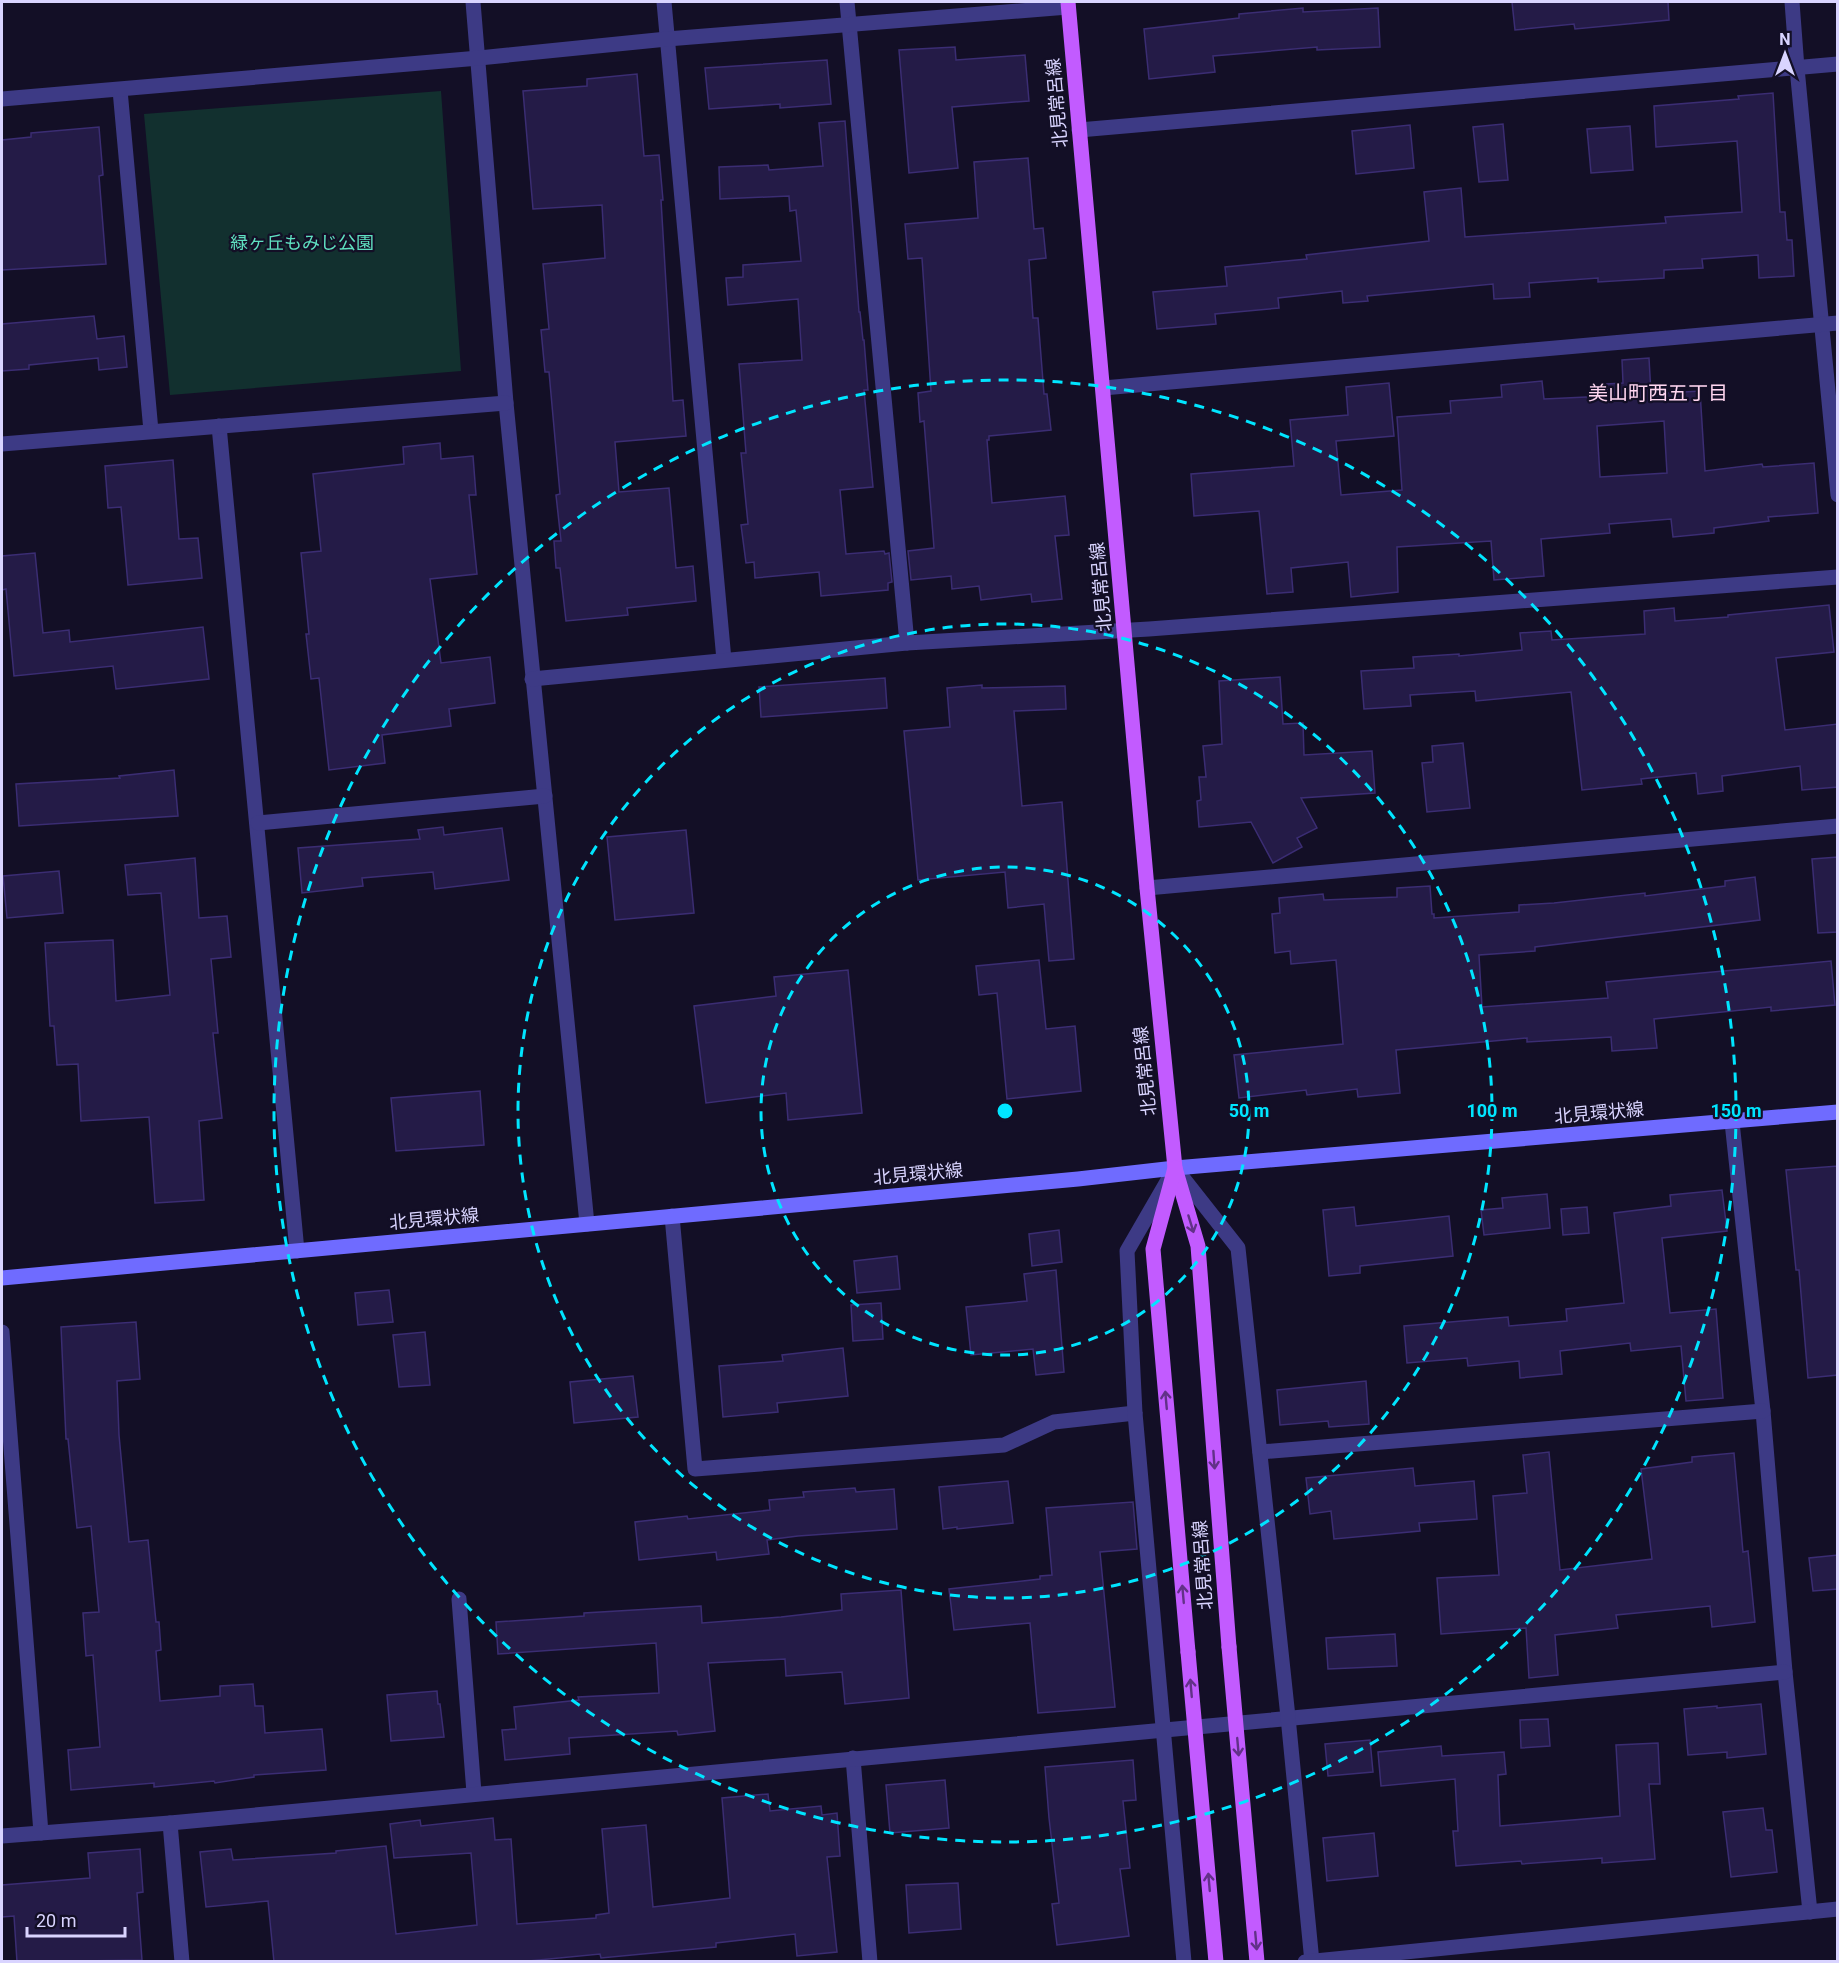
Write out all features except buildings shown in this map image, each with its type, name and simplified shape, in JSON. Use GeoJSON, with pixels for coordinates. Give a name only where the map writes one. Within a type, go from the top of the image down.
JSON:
{"type":"FeatureCollection","features":[{"type":"Feature","properties":{"kind":"main road","name":"北見常呂線"},"geometry":{"type":"LineString","coordinates":[[1068,4],[1147,888],[1175,1168],[1198,1246],[1228,1647],[1257,1962]]}},
{"type":"Feature","properties":{"kind":"main road","name":"北見環状線"},"geometry":{"type":"LineString","coordinates":[[2,1278],[1078,1179],[1175,1168],[1838,1112]]}},
{"type":"Feature","properties":{"kind":"main road","name":"北見常呂線"},"geometry":{"type":"LineString","coordinates":[[1175,1168],[1153,1249],[1216,1962]]}},
{"type":"Feature","properties":{"kind":"street"},"geometry":{"type":"LineString","coordinates":[[473,2],[506,403],[587,1224]]}},
{"type":"Feature","properties":{"kind":"street"},"geometry":{"type":"LineString","coordinates":[[664,2],[724,660]]}},
{"type":"Feature","properties":{"kind":"street"},"geometry":{"type":"LineString","coordinates":[[847,2],[907,643]]}},
{"type":"Feature","properties":{"kind":"street"},"geometry":{"type":"LineString","coordinates":[[1792,2],[1838,495]]}},
{"type":"Feature","properties":{"kind":"street"},"geometry":{"type":"LineString","coordinates":[[2,99],[1068,4]]}},
{"type":"Feature","properties":{"kind":"street"},"geometry":{"type":"LineString","coordinates":[[1079,130],[1838,64]]}},
{"type":"Feature","properties":{"kind":"street"},"geometry":{"type":"LineString","coordinates":[[120,90],[151,431]]}},
{"type":"Feature","properties":{"kind":"street"},"geometry":{"type":"LineString","coordinates":[[1103,388],[1838,323]]}},
{"type":"Feature","properties":{"kind":"street"},"geometry":{"type":"LineString","coordinates":[[2,444],[506,403]]}},
{"type":"Feature","properties":{"kind":"street"},"geometry":{"type":"LineString","coordinates":[[219,426],[297,1251]]}},
{"type":"Feature","properties":{"kind":"street"},"geometry":{"type":"LineString","coordinates":[[532,679],[907,643],[1124,631],[1838,577]]}},
{"type":"Feature","properties":{"kind":"street"},"geometry":{"type":"LineString","coordinates":[[258,823],[545,796]]}},
{"type":"Feature","properties":{"kind":"street"},"geometry":{"type":"LineString","coordinates":[[1147,888],[1838,826]]}},
{"type":"Feature","properties":{"kind":"street"},"geometry":{"type":"LineString","coordinates":[[1732,1122],[1763,1411],[1785,1672],[1810,1912]]}},
{"type":"Feature","properties":{"kind":"street"},"geometry":{"type":"LineString","coordinates":[[1184,1962],[1135,1413],[1127,1251],[1175,1168],[1238,1248],[1288,1717],[1310,1961],[1838,1909]]}},
{"type":"Feature","properties":{"kind":"street"},"geometry":{"type":"LineString","coordinates":[[672,1216],[695,1469],[1004,1445],[1054,1422],[1135,1413]]}},
{"type":"Feature","properties":{"kind":"street"},"geometry":{"type":"LineString","coordinates":[[2,1332],[8,1500],[41,1833]]}},
{"type":"Feature","properties":{"kind":"street"},"geometry":{"type":"LineString","coordinates":[[1260,1452],[1763,1411]]}},
{"type":"Feature","properties":{"kind":"street"},"geometry":{"type":"LineString","coordinates":[[459,1599],[474,1793]]}},
{"type":"Feature","properties":{"kind":"street"},"geometry":{"type":"LineString","coordinates":[[2,1836],[170,1823],[1785,1672]]}},
{"type":"Feature","properties":{"kind":"street"},"geometry":{"type":"LineString","coordinates":[[853,1758],[870,1962]]}},
{"type":"Feature","properties":{"kind":"street"},"geometry":{"type":"LineString","coordinates":[[170,1823],[182,1962]]}},
{"type":"Feature","properties":{"kind":"green space","name":"緑ヶ丘もみじ公園"},"geometry":{"type":"Polygon","coordinates":[[[441,91],[461,371],[170,395],[144,114],[441,91]]]}},
{"type":"Feature","properties":{"kind":"district","name":"美山町西五丁目"},"geometry":{"type":"Point","coordinates":[1658,393]}}]}
